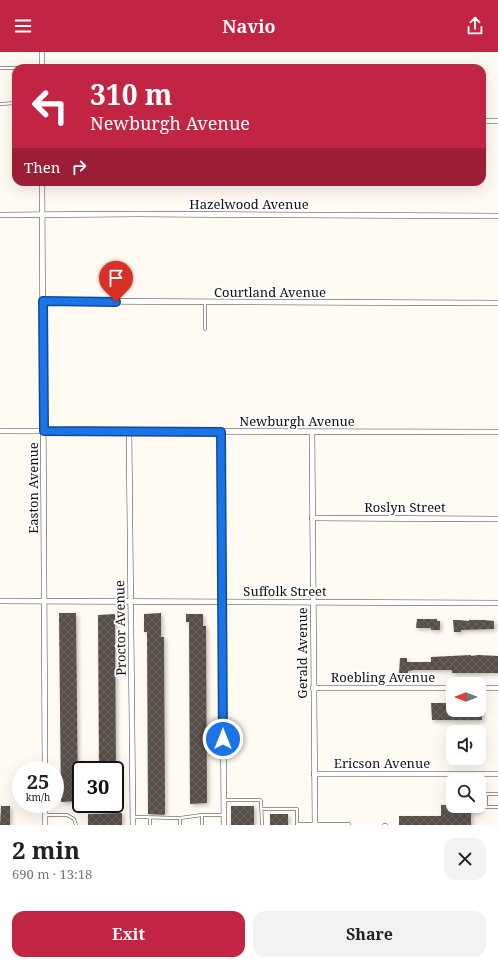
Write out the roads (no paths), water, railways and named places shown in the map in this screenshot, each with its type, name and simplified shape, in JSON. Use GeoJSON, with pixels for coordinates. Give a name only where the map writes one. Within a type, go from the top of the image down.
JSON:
{"type":"FeatureCollection","features":[{"type":"Feature","properties":{"kind":"street"},"geometry":{"type":"LineString","coordinates":[[42,52],[42,64]]}},
{"type":"Feature","properties":{"kind":"street"},"geometry":{"type":"LineString","coordinates":[[486,121],[498,121]]}},
{"type":"Feature","properties":{"kind":"street","name":"Easton Avenue"},"geometry":{"type":"LineString","coordinates":[[42,186],[45,761]]}},
{"type":"Feature","properties":{"kind":"street","name":"Hazelwood Avenue"},"geometry":{"type":"LineString","coordinates":[[0,215],[498,216]]}},
{"type":"Feature","properties":{"kind":"street","name":"Courtland Avenue"},"geometry":{"type":"LineString","coordinates":[[43,301],[498,303]]}},
{"type":"Feature","properties":{"kind":"street","name":"Newburgh Avenue"},"geometry":{"type":"LineString","coordinates":[[0,431],[498,432]]}},
{"type":"Feature","properties":{"kind":"street","name":"Proctor Avenue"},"geometry":{"type":"LineString","coordinates":[[129,431],[133,825]]}},
{"type":"Feature","properties":{"kind":"street"},"geometry":{"type":"LineString","coordinates":[[221,432],[224,825]]}},
{"type":"Feature","properties":{"kind":"street","name":"Gerald Avenue"},"geometry":{"type":"LineString","coordinates":[[312,432],[315,824]]}},
{"type":"Feature","properties":{"kind":"street","name":"Roslyn Street"},"geometry":{"type":"LineString","coordinates":[[312,518],[498,519]]}},
{"type":"Feature","properties":{"kind":"street","name":"Suffolk Street"},"geometry":{"type":"LineString","coordinates":[[0,601],[498,603]]}},
{"type":"Feature","properties":{"kind":"street","name":"Roebling Avenue"},"geometry":{"type":"LineString","coordinates":[[313,688],[446,688]]}},
{"type":"Feature","properties":{"kind":"street"},"geometry":{"type":"LineString","coordinates":[[486,688],[498,688]]}},
{"type":"Feature","properties":{"kind":"street","name":"Ericson Avenue"},"geometry":{"type":"LineString","coordinates":[[314,774],[498,774]]}},
{"type":"Feature","properties":{"kind":"street"},"geometry":{"type":"LineString","coordinates":[[45,815],[45,825]]}},
{"type":"Feature","properties":{"kind":"lane"},"geometry":{"type":"LineString","coordinates":[[0,68],[12,68]]}},
{"type":"Feature","properties":{"kind":"lane"},"geometry":{"type":"LineString","coordinates":[[0,104],[12,104]]}},
{"type":"Feature","properties":{"kind":"lane"},"geometry":{"type":"LineString","coordinates":[[205,302],[205,329]]}},
{"type":"Feature","properties":{"kind":"lane"},"geometry":{"type":"LineString","coordinates":[[498,794],[486,794],[486,807],[498,807]]}},
{"type":"Feature","properties":{"kind":"lane"},"geometry":{"type":"LineString","coordinates":[[224,800],[260,800],[262,809],[262,825]]}},
{"type":"Feature","properties":{"kind":"lane"},"geometry":{"type":"LineString","coordinates":[[262,809],[297,809],[297,824],[349,825]]}},
{"type":"Feature","properties":{"kind":"lane"},"geometry":{"type":"LineString","coordinates":[[45,815],[67,815],[74,818],[76,825]]}},
{"type":"Feature","properties":{"kind":"lane"},"geometry":{"type":"LineString","coordinates":[[133,817],[180,818],[202,815],[224,815]]}},
{"type":"Feature","properties":{"kind":"lane"},"geometry":{"type":"LineString","coordinates":[[202,815],[202,825]]}},
{"type":"Feature","properties":{"kind":"lane"},"geometry":{"type":"LineString","coordinates":[[150,818],[150,825]]}},
{"type":"Feature","properties":{"kind":"lane"},"geometry":{"type":"LineString","coordinates":[[180,818],[180,825]]}}]}
